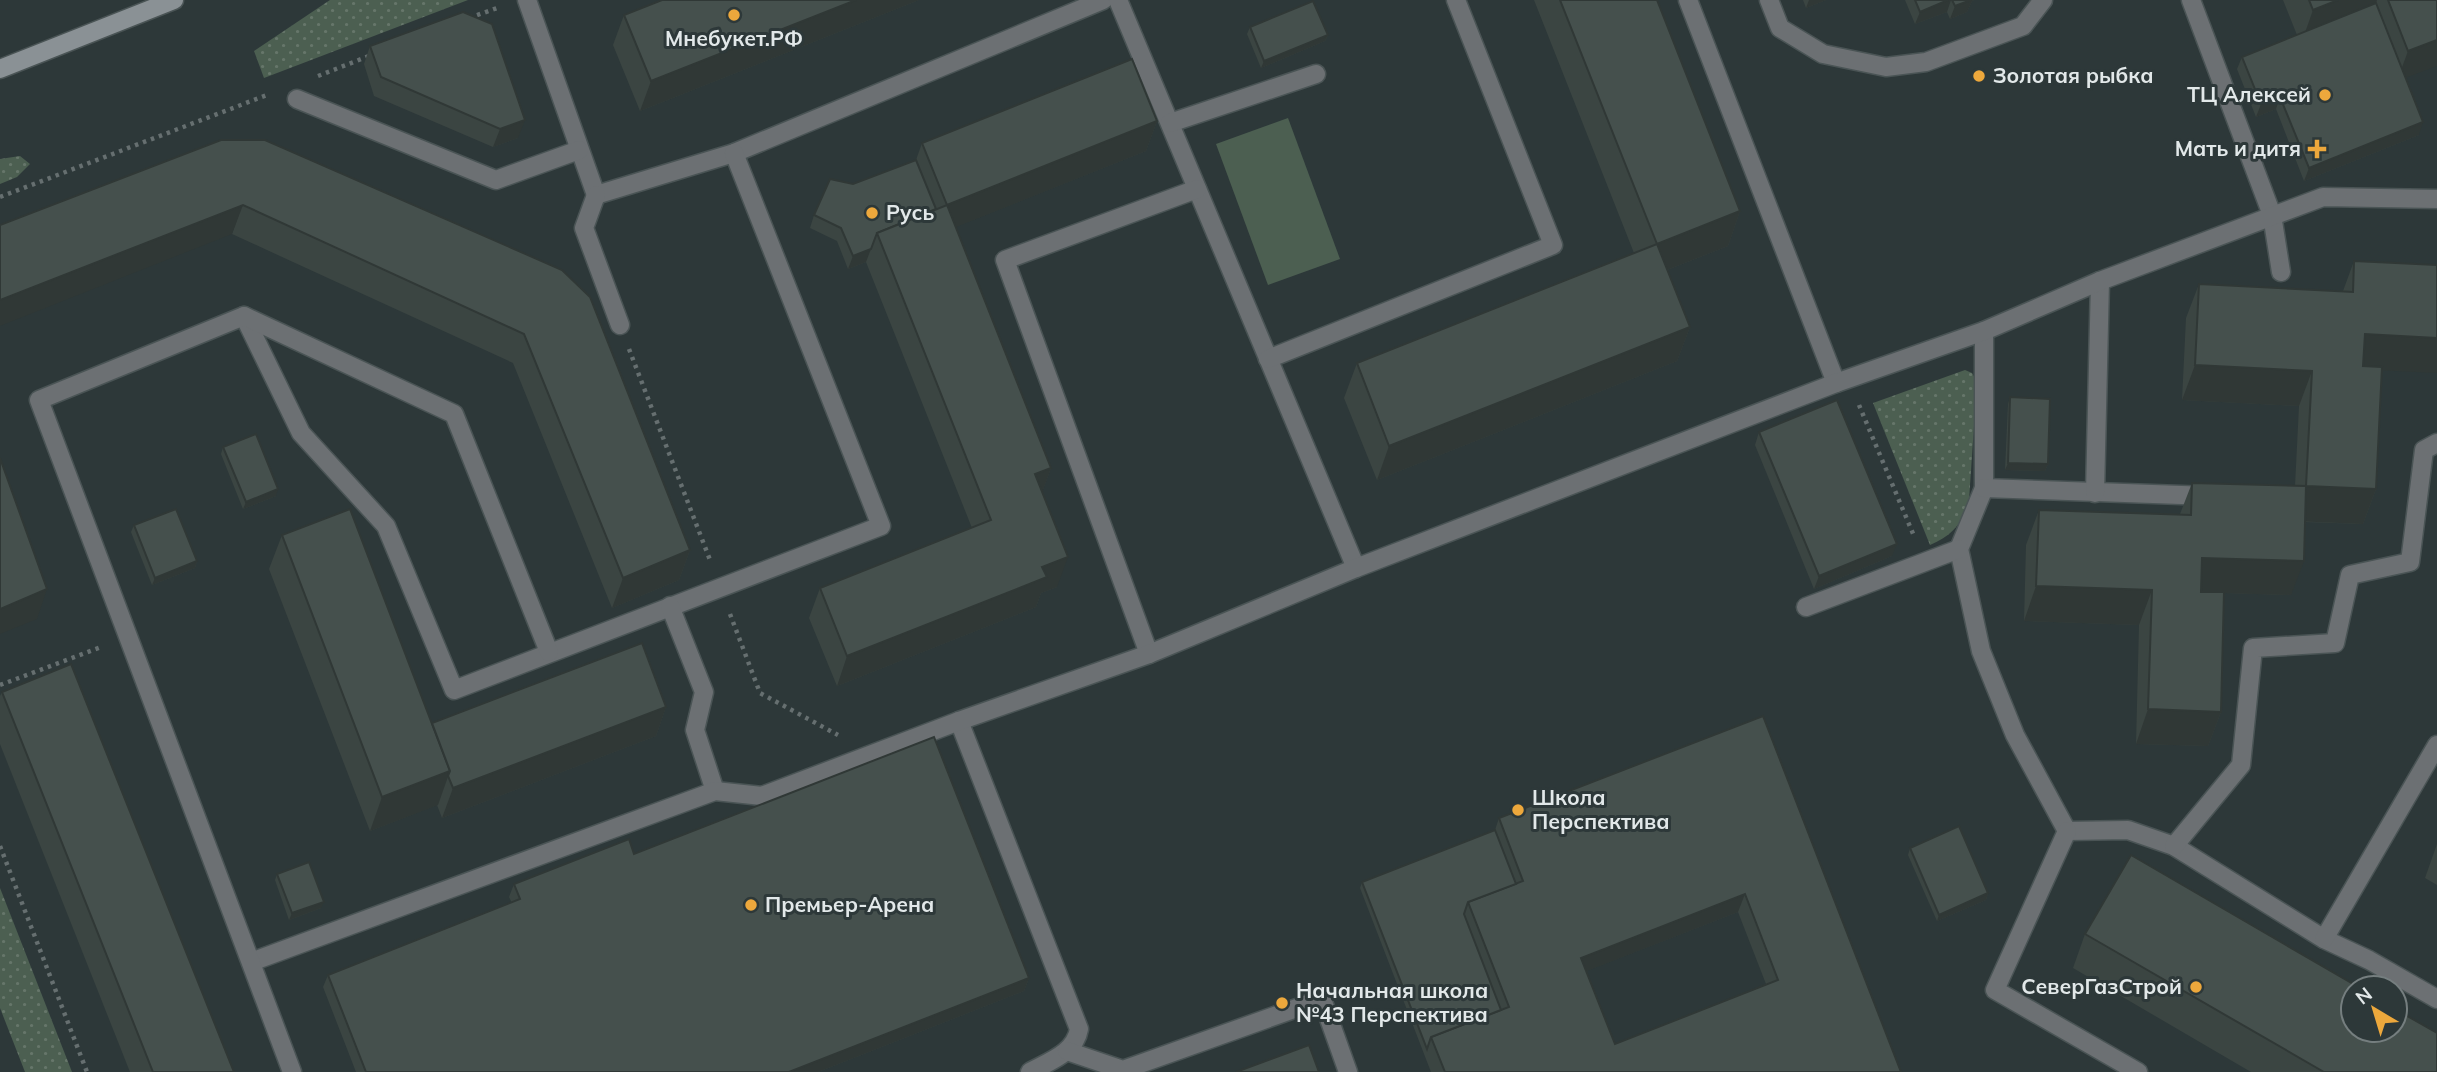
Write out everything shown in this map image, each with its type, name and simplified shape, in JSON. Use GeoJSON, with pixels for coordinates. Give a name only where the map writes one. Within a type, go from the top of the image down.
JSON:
{"type":"FeatureCollection","features":[{"type":"Feature","properties":{"kind":"main road"},"geometry":{"type":"LineString","coordinates":[[0,69],[174,0]]}},
{"type":"Feature","properties":{"kind":"lane"},"geometry":{"type":"LineString","coordinates":[[527,0],[596,195],[584,228],[620,326]]}},
{"type":"Feature","properties":{"kind":"lane"},"geometry":{"type":"LineString","coordinates":[[596,195],[734,153],[1103,0]]}},
{"type":"Feature","properties":{"kind":"lane"},"geometry":{"type":"LineString","coordinates":[[1118,0],[1356,568]]}},
{"type":"Feature","properties":{"kind":"lane"},"geometry":{"type":"LineString","coordinates":[[1268,359],[1553,245],[1455,0]]}},
{"type":"Feature","properties":{"kind":"lane"},"geometry":{"type":"LineString","coordinates":[[1688,0],[1842,381]]}},
{"type":"Feature","properties":{"kind":"lane"},"geometry":{"type":"LineString","coordinates":[[1769,0],[1780,28],[1823,54],[1886,67],[1926,62],[2024,26],[2043,0]]}},
{"type":"Feature","properties":{"kind":"lane"},"geometry":{"type":"LineString","coordinates":[[2191,0],[2272,215],[2281,272]]}},
{"type":"Feature","properties":{"kind":"lane"},"geometry":{"type":"LineString","coordinates":[[1170,123],[1316,74]]}},
{"type":"Feature","properties":{"kind":"lane"},"geometry":{"type":"LineString","coordinates":[[297,99],[496,180],[579,150]]}},
{"type":"Feature","properties":{"kind":"lane"},"geometry":{"type":"LineString","coordinates":[[244,316],[301,433],[386,526],[454,691],[549,652],[881,526],[734,153]]}},
{"type":"Feature","properties":{"kind":"lane"},"geometry":{"type":"LineString","coordinates":[[1149,654],[1005,260],[1197,188]]}},
{"type":"Feature","properties":{"kind":"lane"},"geometry":{"type":"LineString","coordinates":[[251,962],[715,791],[762,796],[959,721],[1149,654],[1356,568],[1842,381],[1984,331],[2100,281],[2323,197],[2437,199]]}},
{"type":"Feature","properties":{"kind":"lane"},"geometry":{"type":"LineString","coordinates":[[2095,493],[2100,281]]}},
{"type":"Feature","properties":{"kind":"lane"},"geometry":{"type":"LineString","coordinates":[[292,1072],[39,400],[244,316],[454,414],[549,652]]}},
{"type":"Feature","properties":{"kind":"lane"},"geometry":{"type":"LineString","coordinates":[[1984,331],[1984,488],[1959,549],[1982,651],[2015,735],[2067,831]]}},
{"type":"Feature","properties":{"kind":"lane"},"geometry":{"type":"LineString","coordinates":[[2174,846],[2241,765],[2253,648],[2335,643],[2350,575],[2410,562],[2424,450],[2437,443]]}},
{"type":"Feature","properties":{"kind":"lane"},"geometry":{"type":"LineString","coordinates":[[1984,488],[2235,496]]}},
{"type":"Feature","properties":{"kind":"lane"},"geometry":{"type":"LineString","coordinates":[[1806,607],[1959,549]]}},
{"type":"Feature","properties":{"kind":"lane"},"geometry":{"type":"LineString","coordinates":[[670,606],[704,692],[695,730],[715,791]]}},
{"type":"Feature","properties":{"kind":"lane"},"geometry":{"type":"LineString","coordinates":[[959,721],[1079,1029],[1077,1042],[1067,1051],[1030,1072]]}},
{"type":"Feature","properties":{"kind":"lane"},"geometry":{"type":"LineString","coordinates":[[2324,939],[2436,749]]}},
{"type":"Feature","properties":{"kind":"lane"},"geometry":{"type":"LineString","coordinates":[[2067,831],[2128,830],[2174,846],[2324,939],[2369,960],[2437,999]]}},
{"type":"Feature","properties":{"kind":"lane"},"geometry":{"type":"LineString","coordinates":[[2067,831],[1995,989],[2138,1072]]}},
{"type":"Feature","properties":{"kind":"lane"},"geometry":{"type":"LineString","coordinates":[[1067,1051],[1123,1069],[1322,999],[1348,1072]]}},
{"type":"Feature","properties":{"kind":"path"},"geometry":{"type":"LineString","coordinates":[[467,19],[504,5]]}},
{"type":"Feature","properties":{"kind":"path"},"geometry":{"type":"LineString","coordinates":[[317,76],[379,52]]}},
{"type":"Feature","properties":{"kind":"path"},"geometry":{"type":"LineString","coordinates":[[0,197],[279,91]]}},
{"type":"Feature","properties":{"kind":"path"},"geometry":{"type":"LineString","coordinates":[[1842,381],[1925,562]]}},
{"type":"Feature","properties":{"kind":"path"},"geometry":{"type":"LineString","coordinates":[[0,685],[128,637]]}},
{"type":"Feature","properties":{"kind":"path"},"geometry":{"type":"LineString","coordinates":[[0,846],[87,1072]]}},
{"type":"Feature","properties":{"kind":"green space"},"geometry":{"type":"Polygon","coordinates":[[[330,0],[468,0],[264,78],[254,51],[330,0]]]}},
{"type":"Feature","properties":{"kind":"green space"},"geometry":{"type":"Polygon","coordinates":[[[1288,118],[1340,259],[1268,285],[1216,144],[1288,118]]]}},
{"type":"Feature","properties":{"kind":"green space"},"geometry":{"type":"Polygon","coordinates":[[[20,156],[30,164],[17,177],[0,184],[0,159],[20,156]]]}},
{"type":"Feature","properties":{"kind":"green space"},"geometry":{"type":"Polygon","coordinates":[[[1965,370],[1972,373],[1977,382],[1969,500],[1956,527],[1930,545],[1873,403],[1965,370]]]}},
{"type":"Feature","properties":{"kind":"green space"},"geometry":{"type":"Polygon","coordinates":[[[0,888],[72,1072],[25,1072],[0,1008],[0,888]]]}},
{"type":"Feature","properties":{"kind":"building"},"geometry":{"type":"Polygon","coordinates":[[[662,0],[856,0],[651,81],[624,15],[662,0]]]}},
{"type":"Feature","properties":{"kind":"building"},"geometry":{"type":"Polygon","coordinates":[[[1560,0],[1657,0],[1740,211],[1657,244],[1560,0]]]}},
{"type":"Feature","properties":{"kind":"building"},"geometry":{"type":"Polygon","coordinates":[[[1915,0],[1948,0],[1920,12],[1915,0]]]}},
{"type":"Feature","properties":{"kind":"building"},"geometry":{"type":"Polygon","coordinates":[[[1952,0],[1971,0],[1955,6],[1952,0]]]}},
{"type":"Feature","properties":{"kind":"building"},"geometry":{"type":"Polygon","coordinates":[[[2309,0],[2338,0],[2313,10],[2309,0]]]}},
{"type":"Feature","properties":{"kind":"building"},"geometry":{"type":"Polygon","coordinates":[[[2388,0],[2437,0],[2437,40],[2408,51],[2388,0]]]}},
{"type":"Feature","properties":{"kind":"building"},"geometry":{"type":"Polygon","coordinates":[[[1313,1],[1328,35],[1264,61],[1250,27],[1313,1]]]}},
{"type":"Feature","properties":{"kind":"building","name":"ТЦ Алексей"},"geometry":{"type":"Polygon","coordinates":[[[2376,3],[2423,122],[2309,168],[2280,97],[2261,104],[2242,57],[2376,3]]]}},
{"type":"Feature","properties":{"kind":"building"},"geometry":{"type":"Polygon","coordinates":[[[463,12],[492,24],[525,120],[500,129],[381,77],[370,46],[463,12]]]}},
{"type":"Feature","properties":{"kind":"building"},"geometry":{"type":"Polygon","coordinates":[[[1132,59],[1157,121],[947,205],[922,143],[1132,59]]]}},
{"type":"Feature","properties":{"kind":"building"},"geometry":{"type":"Polygon","coordinates":[[[221,140],[265,140],[562,270],[590,297],[690,550],[623,578],[524,334],[243,205],[0,300],[0,225],[221,140]]]}},
{"type":"Feature","properties":{"kind":"building","name":"Русь"},"geometry":{"type":"Polygon","coordinates":[[[916,160],[936,209],[877,233],[871,249],[853,256],[841,228],[814,215],[830,179],[853,184],[916,160]]]}},
{"type":"Feature","properties":{"kind":"building"},"geometry":{"type":"Polygon","coordinates":[[[947,205],[1051,468],[1035,474],[1068,557],[1042,567],[1047,577],[847,656],[820,588],[991,520],[877,233],[947,205]]]}},
{"type":"Feature","properties":{"kind":"building"},"geometry":{"type":"Polygon","coordinates":[[[1657,244],[1690,327],[1389,446],[1357,363],[1657,244]]]}},
{"type":"Feature","properties":{"kind":"building"},"geometry":{"type":"Polygon","coordinates":[[[2354,261],[2437,265],[2437,338],[2365,334],[2363,366],[2382,367],[2376,489],[2306,486],[2312,371],[2195,365],[2199,284],[2353,292],[2354,261]]]}},
{"type":"Feature","properties":{"kind":"building"},"geometry":{"type":"Polygon","coordinates":[[[2010,397],[2050,399],[2048,464],[2008,463],[2010,397]]]}},
{"type":"Feature","properties":{"kind":"building"},"geometry":{"type":"Polygon","coordinates":[[[1837,400],[1897,544],[1819,576],[1759,432],[1837,400]]]}},
{"type":"Feature","properties":{"kind":"building"},"geometry":{"type":"Polygon","coordinates":[[[256,434],[278,489],[246,502],[223,447],[256,434]]]}},
{"type":"Feature","properties":{"kind":"building"},"geometry":{"type":"Polygon","coordinates":[[[0,458],[47,589],[0,609],[0,458]]]}},
{"type":"Feature","properties":{"kind":"building"},"geometry":{"type":"Polygon","coordinates":[[[2192,483],[2306,486],[2304,561],[2202,558],[2201,592],[2224,592],[2221,712],[2148,709],[2152,590],[2036,586],[2039,510],[2191,515],[2192,483]]]}},
{"type":"Feature","properties":{"kind":"building"},"geometry":{"type":"Polygon","coordinates":[[[176,509],[197,561],[155,578],[134,525],[176,509]]]}},
{"type":"Feature","properties":{"kind":"building"},"geometry":{"type":"Polygon","coordinates":[[[350,509],[450,771],[382,797],[282,535],[350,509]]]}},
{"type":"Feature","properties":{"kind":"building"},"geometry":{"type":"Polygon","coordinates":[[[642,643],[666,707],[453,788],[448,776],[450,771],[432,723],[642,643]]]}},
{"type":"Feature","properties":{"kind":"building"},"geometry":{"type":"Polygon","coordinates":[[[71,664],[234,1072],[153,1072],[2,692],[71,664]]]}},
{"type":"Feature","properties":{"kind":"building"},"geometry":{"type":"Polygon","coordinates":[[[1763,716],[1901,1072],[1445,1072],[1431,1037],[1509,1007],[1468,902],[1523,881],[1499,818],[1763,716]],[[1745,894],[1581,958],[1615,1044],[1778,980],[1745,894]]]}},
{"type":"Feature","properties":{"kind":"building","name":"Премьер-Арена"},"geometry":{"type":"Polygon","coordinates":[[[934,737],[1029,978],[789,1072],[366,1072],[328,975],[520,899],[514,884],[629,839],[634,854],[934,737]]]}},
{"type":"Feature","properties":{"kind":"building"},"geometry":{"type":"Polygon","coordinates":[[[1959,826],[1988,893],[1939,915],[1910,848],[1959,826]]]}},
{"type":"Feature","properties":{"kind":"building"},"geometry":{"type":"Polygon","coordinates":[[[1495,830],[1516,884],[1468,902],[1464,914],[1501,1010],[1431,1037],[1427,1049],[1362,882],[1495,830]]]}},
{"type":"Feature","properties":{"kind":"building","name":"СеверГазСтрой"},"geometry":{"type":"Polygon","coordinates":[[[2131,855],[2339,976],[2339,1044],[2409,1044],[2409,1017],[2437,1033],[2437,1072],[2324,1072],[2085,934],[2131,855]]]}},
{"type":"Feature","properties":{"kind":"building"},"geometry":{"type":"Polygon","coordinates":[[[309,862],[324,902],[292,913],[277,874],[309,862]]]}},
{"type":"Feature","properties":{"kind":"building"},"geometry":{"type":"Polygon","coordinates":[[[1309,1045],[1319,1072],[1236,1072],[1309,1045]]]}},
{"type":"Feature","properties":{"kind":"place","name":"Мнебукет.РФ"},"geometry":{"type":"Point","coordinates":[734,15]}},
{"type":"Feature","properties":{"kind":"place","name":"Золотая рыбка"},"geometry":{"type":"Point","coordinates":[1979,76]}},
{"type":"Feature","properties":{"kind":"place","name":"ТЦ Алексей"},"geometry":{"type":"Point","coordinates":[2325,95]}},
{"type":"Feature","properties":{"kind":"place","name":"Мать и дитя"},"geometry":{"type":"Point","coordinates":[2317,149]}},
{"type":"Feature","properties":{"kind":"place","name":"Русь"},"geometry":{"type":"Point","coordinates":[872,213]}},
{"type":"Feature","properties":{"kind":"place","name":"Школа Перспектива"},"geometry":{"type":"Point","coordinates":[1518,810]}},
{"type":"Feature","properties":{"kind":"place","name":"Премьер-Арена"},"geometry":{"type":"Point","coordinates":[751,905]}},
{"type":"Feature","properties":{"kind":"place","name":"СеверГазСтрой"},"geometry":{"type":"Point","coordinates":[2196,987]}},
{"type":"Feature","properties":{"kind":"place","name":"Начальная школа №43 Перспектива"},"geometry":{"type":"Point","coordinates":[1282,1003]}}]}
